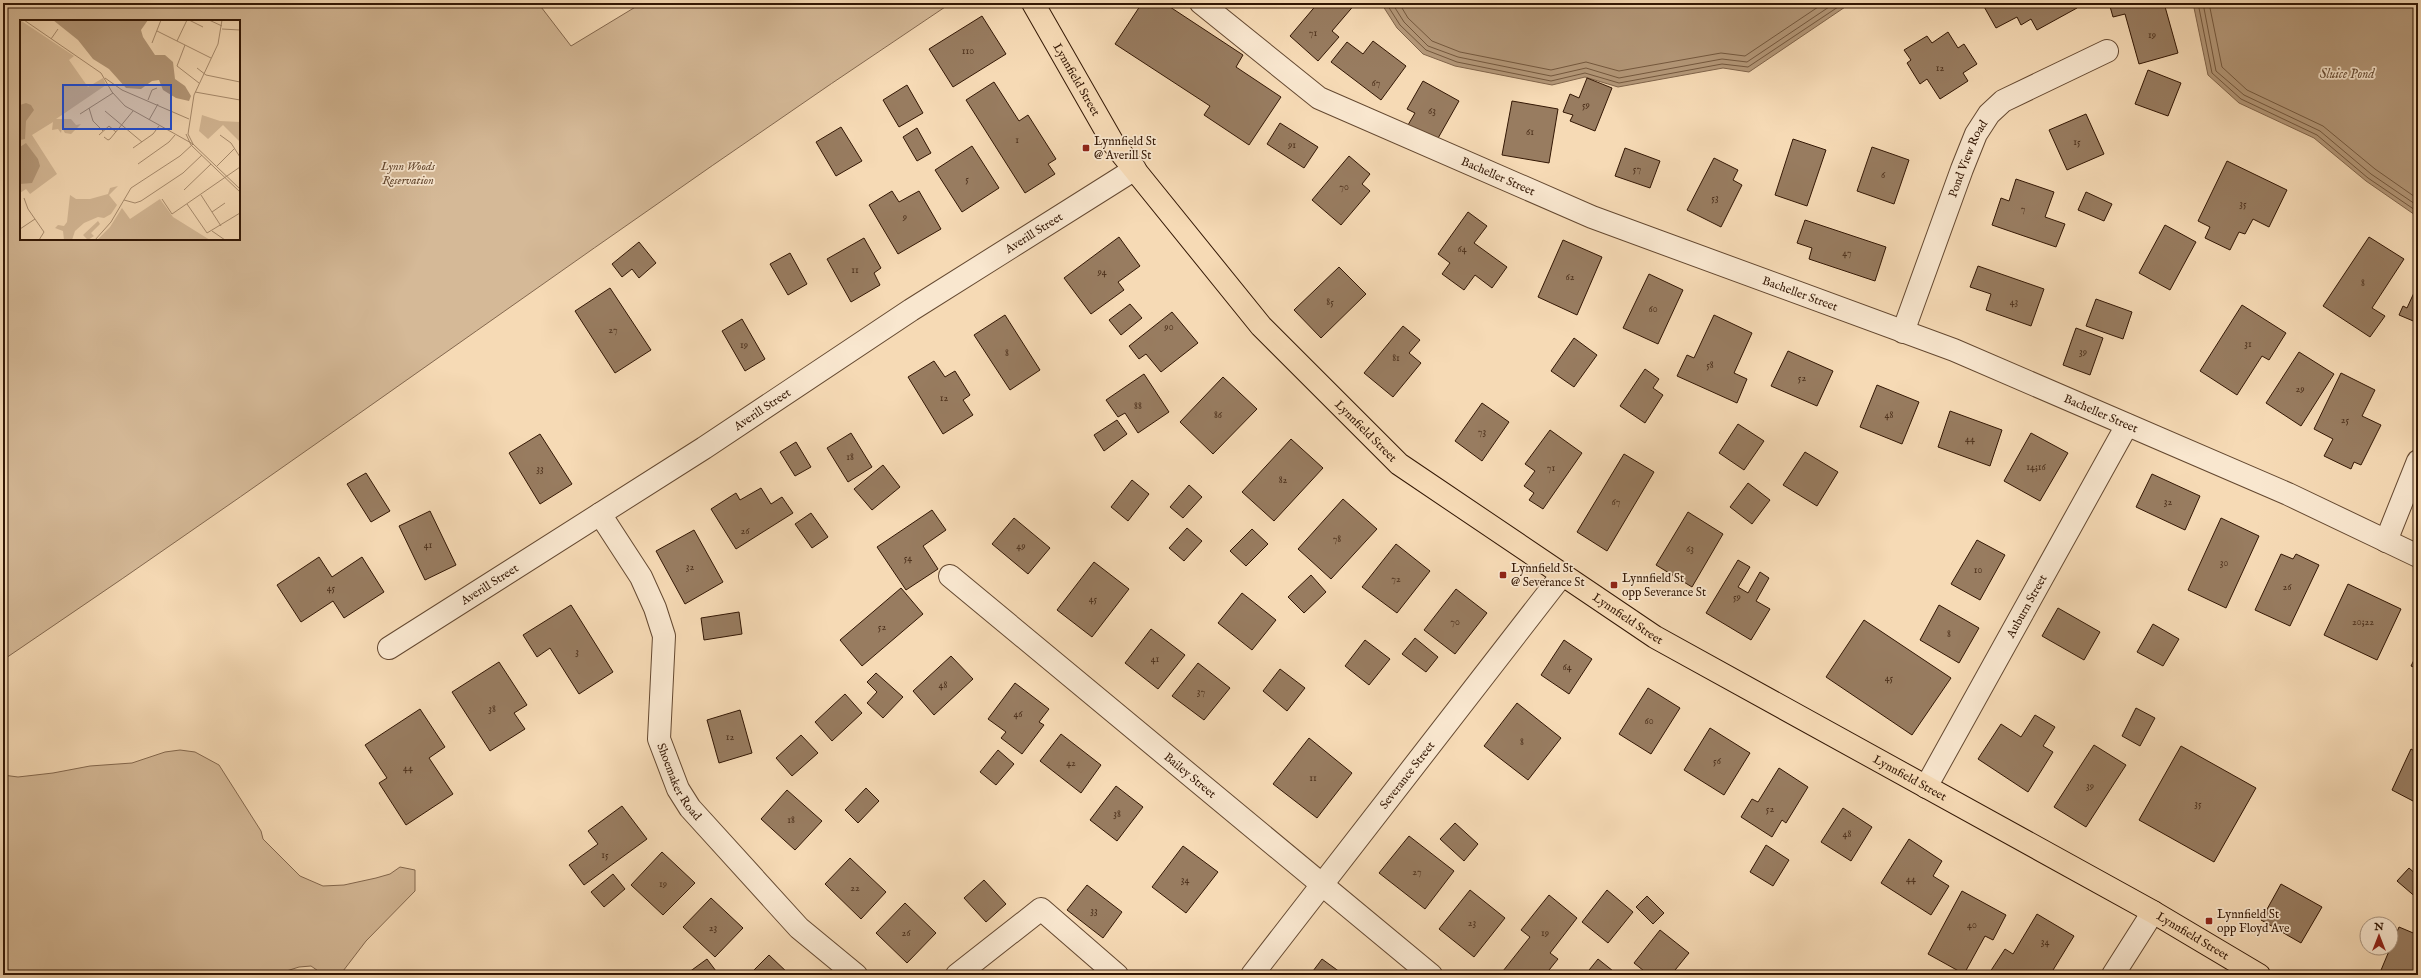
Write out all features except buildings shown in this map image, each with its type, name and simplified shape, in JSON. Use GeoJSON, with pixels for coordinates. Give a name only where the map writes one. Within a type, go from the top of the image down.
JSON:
{"type":"FeatureCollection","features":[{"type":"Feature","properties":{"kind":"main road","name":"Lynnfield Street"},"geometry":{"type":"LineString","coordinates":[[1033,3],[1113,143],[1261,326],[1399,464],[1655,637],[2154,912],[2259,975]]}},
{"type":"Feature","properties":{"kind":"street","name":"Bacheller Street"},"geometry":{"type":"LineString","coordinates":[[1200,3],[1319,98],[1592,217],[1954,350],[2288,494],[2418,556]]}},
{"type":"Feature","properties":{"kind":"street","name":"Pond View Road"},"geometry":{"type":"LineString","coordinates":[[1903,332],[1962,169],[1976,134],[1989,114],[2003,101],[2107,51]]}},
{"type":"Feature","properties":{"kind":"street","name":"Averill Street"},"geometry":{"type":"LineString","coordinates":[[389,648],[704,448],[911,310],[1135,169]]}},
{"type":"Feature","properties":{"kind":"street","name":"Auburn Street"},"geometry":{"type":"LineString","coordinates":[[1926,787],[2127,425]]}},
{"type":"Feature","properties":{"kind":"street"},"geometry":{"type":"LineString","coordinates":[[2386,541],[2418,461]]}},
{"type":"Feature","properties":{"kind":"street","name":"Shoemaker Road"},"geometry":{"type":"LineString","coordinates":[[600,514],[640,577],[656,608],[664,636],[659,739],[678,789],[690,808],[799,928],[856,975]]}},
{"type":"Feature","properties":{"kind":"street","name":"Severance Street"},"geometry":{"type":"LineString","coordinates":[[1252,975],[1562,575]]}},
{"type":"Feature","properties":{"kind":"street","name":"Bailey Street"},"geometry":{"type":"LineString","coordinates":[[950,576],[1431,975]]}},
{"type":"Feature","properties":{"kind":"street"},"geometry":{"type":"LineString","coordinates":[[957,975],[1041,909],[1117,975]]}},
{"type":"Feature","properties":{"kind":"street"},"geometry":{"type":"LineString","coordinates":[[2113,975],[2154,912]]}},
{"type":"Feature","properties":{"kind":"green space","name":"Lynn Woods Reservation"},"geometry":{"type":"Polygon","coordinates":[[[3,3],[538,3],[571,46],[642,3],[951,3],[713,165],[122,579],[3,660],[3,3]]]}},
{"type":"Feature","properties":{"kind":"green space"},"geometry":{"type":"Polygon","coordinates":[[[180,750],[195,752],[219,765],[261,831],[263,839],[300,876],[323,886],[344,885],[390,874],[400,867],[415,870],[415,891],[366,941],[340,975],[324,975],[311,966],[299,967],[274,975],[3,975],[3,775],[18,777],[53,773],[90,766],[132,763],[165,752],[180,750]]]}},
{"type":"Feature","properties":{"kind":"water"},"geometry":{"type":"Polygon","coordinates":[[[1381,3],[1851,3],[1749,72],[1723,68],[1618,87],[1585,77],[1552,85],[1455,66],[1423,54],[1397,28],[1381,3]]]}},
{"type":"Feature","properties":{"kind":"water","name":"Sluice Pond"},"geometry":{"type":"Polygon","coordinates":[[[2193,3],[2418,3],[2418,217],[2366,181],[2314,138],[2239,103],[2208,75],[2193,3]]]}},
{"type":"Feature","properties":{"kind":"place","name":"Lynnfield St @ Averill St"},"geometry":{"type":"Point","coordinates":[1086,148]}},
{"type":"Feature","properties":{"kind":"place","name":"Lynnfield St @ Severance St"},"geometry":{"type":"Point","coordinates":[1503,575]}},
{"type":"Feature","properties":{"kind":"place","name":"Lynnfield St opp Severance St"},"geometry":{"type":"Point","coordinates":[1614,585]}},
{"type":"Feature","properties":{"kind":"place","name":"Lynnfield St opp Floyd Ave"},"geometry":{"type":"Point","coordinates":[2209,921]}}]}
